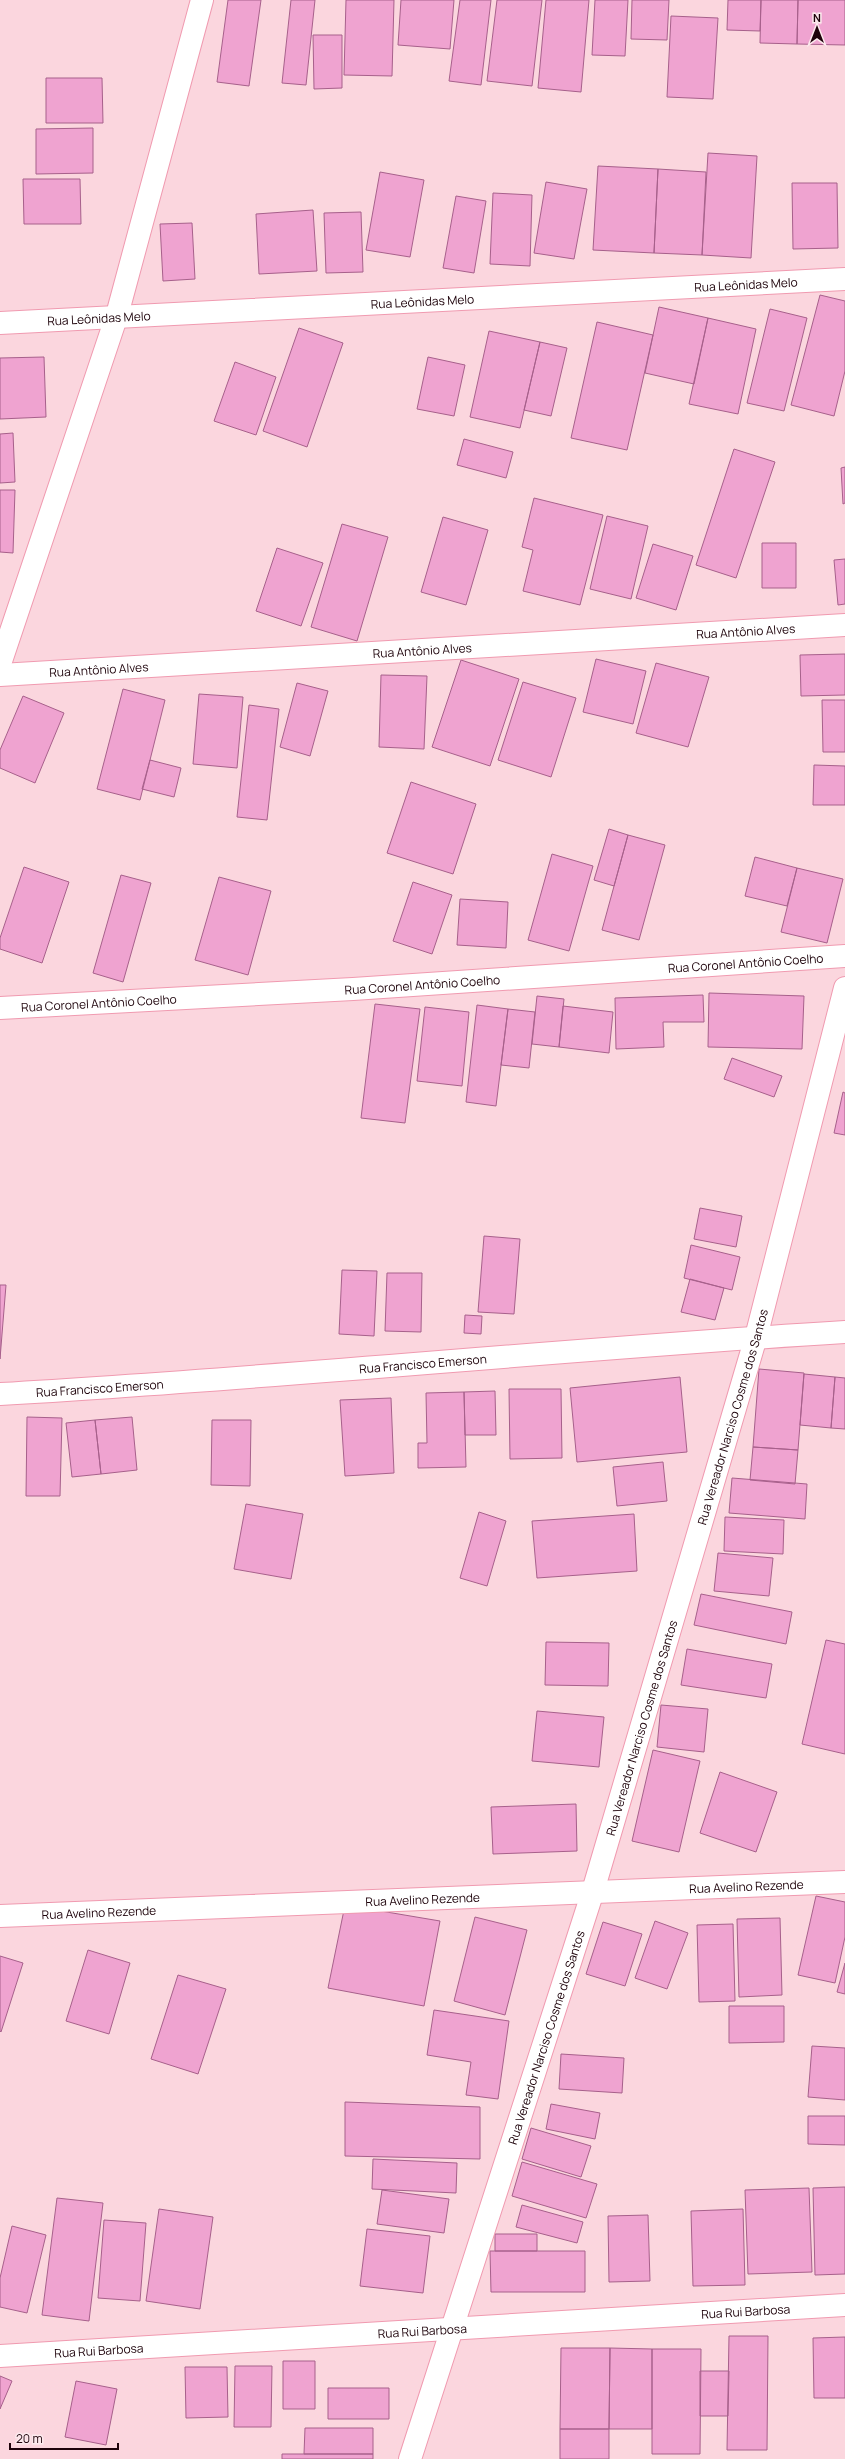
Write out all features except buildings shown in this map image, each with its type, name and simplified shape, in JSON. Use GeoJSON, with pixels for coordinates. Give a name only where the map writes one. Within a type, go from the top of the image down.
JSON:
{"type":"FeatureCollection","features":[{"type":"Feature","properties":{"kind":"street"},"geometry":{"type":"LineString","coordinates":[[0,664],[116,315],[202,0]]}},
{"type":"Feature","properties":{"kind":"street","name":"Rua Leônidas Melo"},"geometry":{"type":"LineString","coordinates":[[0,323],[116,315],[845,279]]}},
{"type":"Feature","properties":{"kind":"street","name":"Rua Antônio Alves"},"geometry":{"type":"LineString","coordinates":[[0,675],[845,625]]}},
{"type":"Feature","properties":{"kind":"street","name":"Rua Coronel Antônio Coelho"},"geometry":{"type":"LineString","coordinates":[[0,1008],[353,990],[845,956]]}},
{"type":"Feature","properties":{"kind":"street","name":"Rua Vereador Narciso Cosme dos Santos"},"geometry":{"type":"LineString","coordinates":[[410,2459],[593,1891],[756,1337],[845,988]]}},
{"type":"Feature","properties":{"kind":"street","name":"Rua Francisco Emerson"},"geometry":{"type":"LineString","coordinates":[[0,1394],[322,1373],[756,1337],[845,1332]]}},
{"type":"Feature","properties":{"kind":"street","name":"Rua Avelino Rezende"},"geometry":{"type":"LineString","coordinates":[[0,1916],[845,1882]]}},
{"type":"Feature","properties":{"kind":"street","name":"Rua Rui Barbosa"},"geometry":{"type":"LineString","coordinates":[[0,2356],[845,2305]]}}]}
